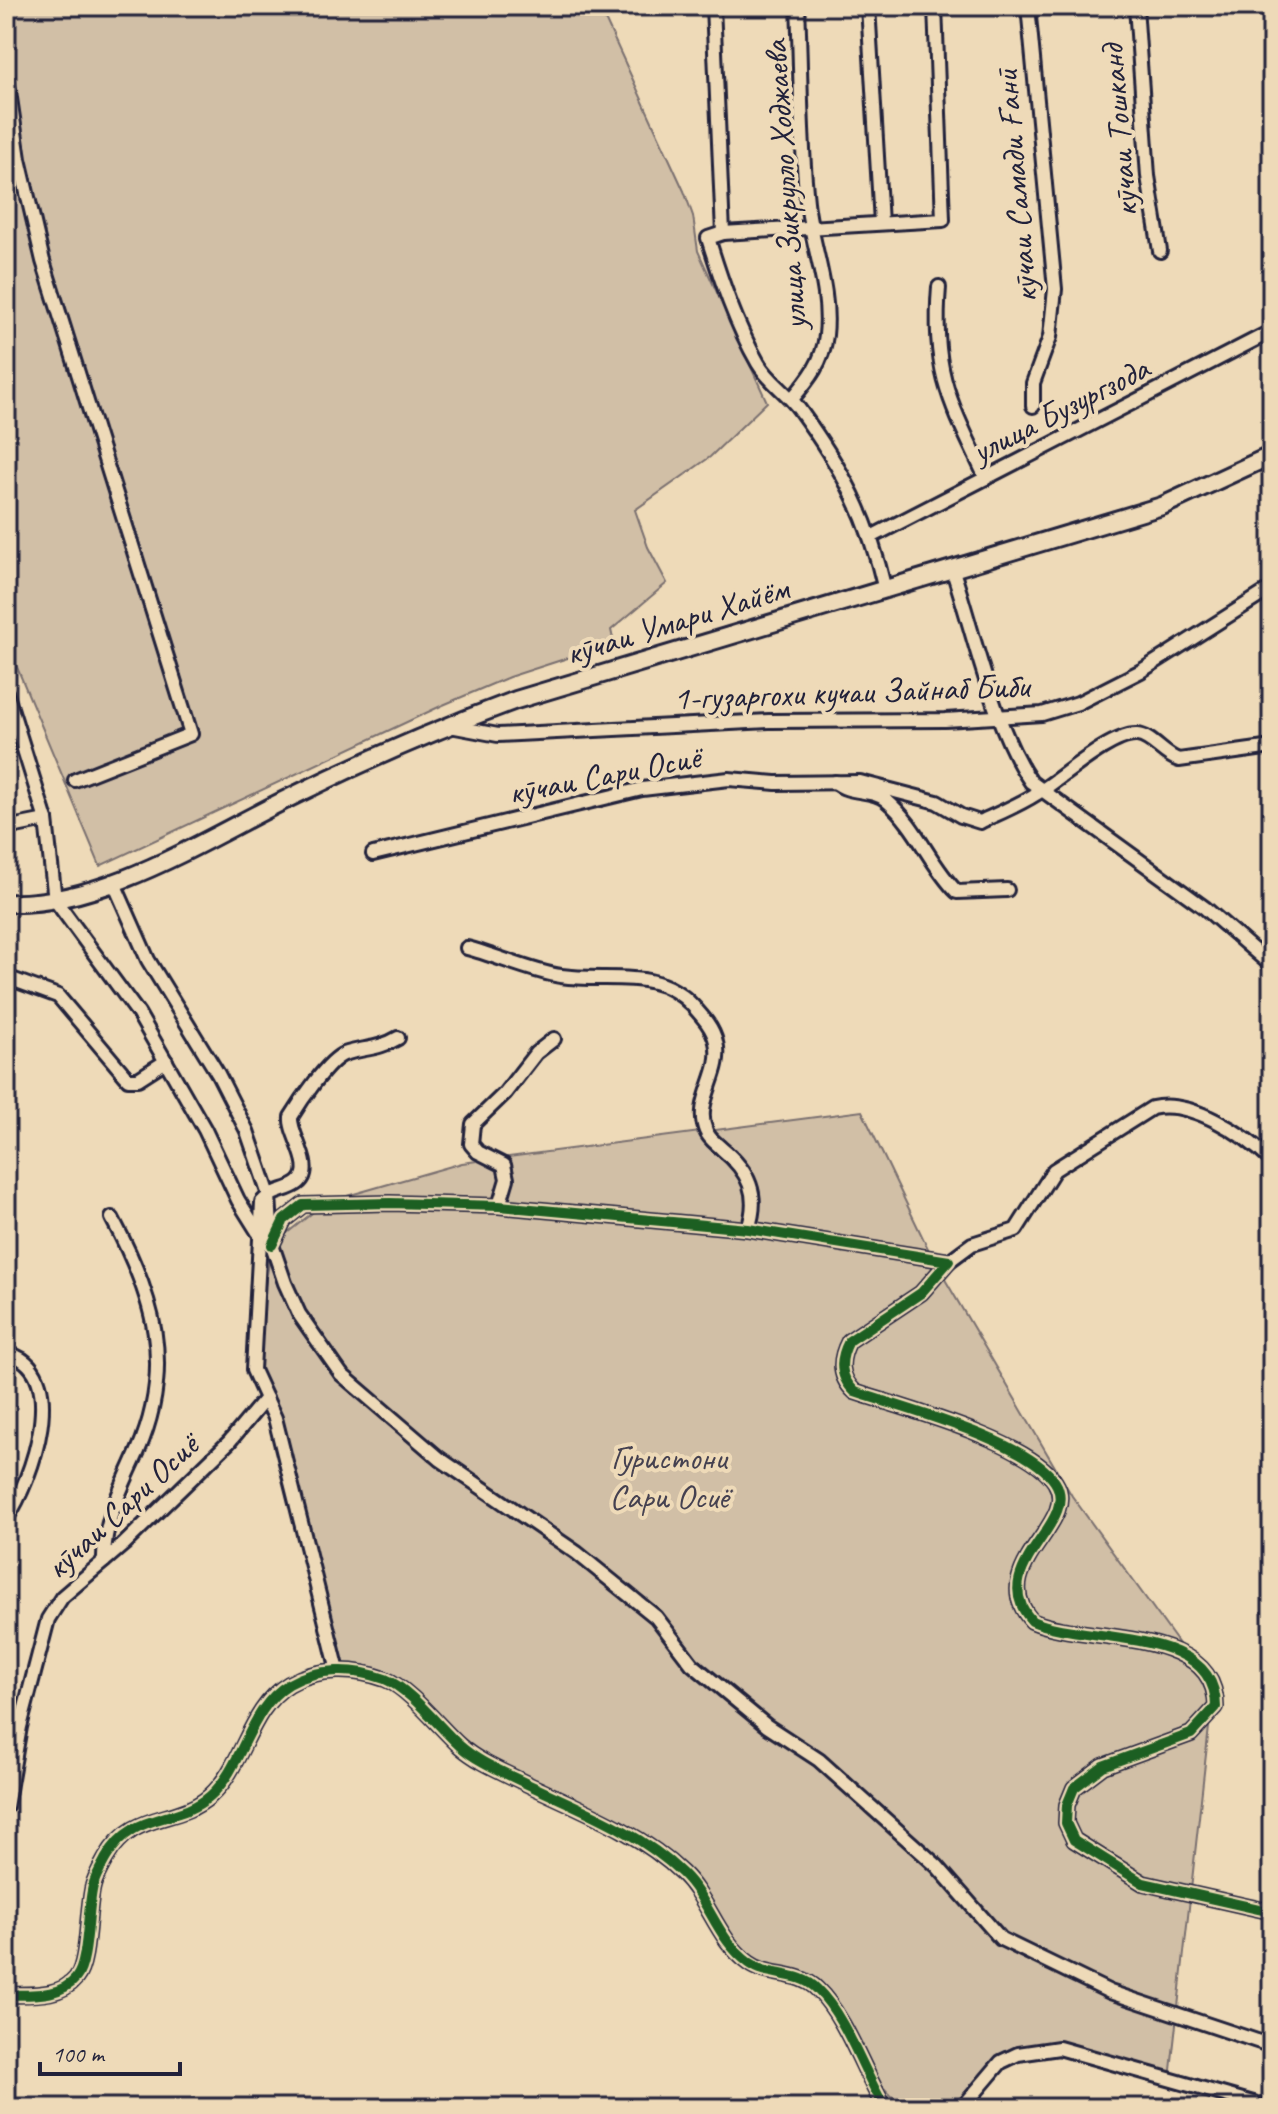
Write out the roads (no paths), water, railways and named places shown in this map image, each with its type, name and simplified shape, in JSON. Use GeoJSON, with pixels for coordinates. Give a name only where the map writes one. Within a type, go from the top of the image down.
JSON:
{"type":"FeatureCollection","features":[{"type":"Feature","properties":{"kind":"main road","name":"кӯчаи Умари Хайём"},"geometry":{"type":"LineString","coordinates":[[6,903],[55,900],[177,857],[293,796],[448,725],[615,669],[953,571],[1162,506],[1272,455]]}},
{"type":"Feature","properties":{"kind":"street"},"geometry":{"type":"LineString","coordinates":[[713,6],[723,233]]}},
{"type":"Feature","properties":{"kind":"street","name":"улица Зикрулло Ходжаева"},"geometry":{"type":"LineString","coordinates":[[792,399],[821,358],[826,334],[823,272],[811,228],[798,6]]}},
{"type":"Feature","properties":{"kind":"street"},"geometry":{"type":"LineString","coordinates":[[868,6],[881,223]]}},
{"type":"Feature","properties":{"kind":"street"},"geometry":{"type":"LineString","coordinates":[[885,590],[873,536],[843,473],[792,399],[759,364],[721,281],[708,238],[723,233],[943,220],[935,6]]}},
{"type":"Feature","properties":{"kind":"street","name":"кӯчаи Самади Ғанӣ"},"geometry":{"type":"LineString","coordinates":[[1028,6],[1055,289],[1053,322],[1035,375],[1033,406]]}},
{"type":"Feature","properties":{"kind":"street","name":"кӯчаи Тошканд"},"geometry":{"type":"LineString","coordinates":[[1136,6],[1148,176],[1160,251]]}},
{"type":"Feature","properties":{"kind":"street"},"geometry":{"type":"LineString","coordinates":[[6,71],[19,159],[43,261],[191,734],[75,780]]}},
{"type":"Feature","properties":{"kind":"street"},"geometry":{"type":"LineString","coordinates":[[939,287],[935,339],[940,373],[986,478]]}},
{"type":"Feature","properties":{"kind":"street","name":"улица Бузургзода"},"geometry":{"type":"LineString","coordinates":[[873,536],[1272,331]]}},
{"type":"Feature","properties":{"kind":"street"},"geometry":{"type":"LineString","coordinates":[[953,571],[999,719],[1019,765],[1041,792],[1205,908],[1272,966]]}},
{"type":"Feature","properties":{"kind":"street","name":"1-гузаргохи кучаи Зайнаб Биби"},"geometry":{"type":"LineString","coordinates":[[448,725],[498,735],[769,721],[999,719],[1042,714],[1078,703],[1141,671],[1272,588]]}},
{"type":"Feature","properties":{"kind":"street"},"geometry":{"type":"LineString","coordinates":[[6,692],[46,820],[55,900],[108,968],[166,1061],[205,1130],[238,1200],[258,1232]]}},
{"type":"Feature","properties":{"kind":"street","name":"кӯчаи Сари Осиё"},"geometry":{"type":"LineString","coordinates":[[373,854],[642,789],[729,779],[776,783],[860,782],[909,792],[980,822],[1041,792],[1082,760],[1131,736],[1145,737],[1169,757],[1179,760],[1272,747]]}},
{"type":"Feature","properties":{"kind":"street"},"geometry":{"type":"LineString","coordinates":[[835,782],[844,790],[883,797],[919,834],[944,879],[957,892],[1007,890]]}},
{"type":"Feature","properties":{"kind":"street"},"geometry":{"type":"LineString","coordinates":[[6,828],[46,820]]}},
{"type":"Feature","properties":{"kind":"street"},"geometry":{"type":"LineString","coordinates":[[113,881],[148,960],[218,1074],[247,1131],[265,1198],[272,1245],[299,1314],[341,1374],[440,1459],[577,1553],[656,1617],[692,1664],[767,1726],[819,1760],[937,1866],[1001,1939],[1110,1992],[1272,2046]]}},
{"type":"Feature","properties":{"kind":"street"},"geometry":{"type":"LineString","coordinates":[[467,948],[562,977],[648,978],[684,996],[705,1020],[715,1038],[716,1066],[702,1116],[708,1136],[746,1173],[754,1198],[748,1229]]}},
{"type":"Feature","properties":{"kind":"street"},"geometry":{"type":"LineString","coordinates":[[6,977],[58,996],[79,1017],[128,1079],[138,1079],[166,1061]]}},
{"type":"Feature","properties":{"kind":"street"},"geometry":{"type":"LineString","coordinates":[[238,1200],[250,1204],[298,1183],[304,1165],[291,1117],[332,1062],[346,1053],[385,1046],[398,1038]]}},
{"type":"Feature","properties":{"kind":"street"},"geometry":{"type":"LineString","coordinates":[[499,1206],[507,1179],[504,1165],[478,1152],[471,1144],[473,1124],[554,1039]]}},
{"type":"Feature","properties":{"kind":"street"},"geometry":{"type":"LineString","coordinates":[[1272,1161],[1235,1134],[1191,1111],[1166,1105],[1152,1108],[1054,1170],[1016,1230],[972,1244],[949,1261],[921,1293],[849,1341],[841,1369],[846,1384],[855,1392],[979,1434],[1036,1465],[1055,1482],[1060,1499],[1056,1513],[1020,1572],[1021,1600],[1032,1621],[1177,1652],[1199,1662],[1216,1692],[1216,1707],[1191,1734],[1103,1766],[1074,1788],[1067,1805],[1066,1823],[1074,1840],[1143,1883],[1272,1912]]}},
{"type":"Feature","properties":{"kind":"street"},"geometry":{"type":"LineString","coordinates":[[265,1198],[258,1232],[251,1356],[253,1370],[275,1418],[338,1671]]}},
{"type":"Feature","properties":{"kind":"street"},"geometry":{"type":"LineString","coordinates":[[272,1245],[284,1220],[303,1205],[326,1202],[499,1206],[748,1229],[949,1261]]}},
{"type":"Feature","properties":{"kind":"street"},"geometry":{"type":"LineString","coordinates":[[104,1561],[103,1542],[110,1516],[145,1435],[156,1398],[158,1344],[152,1310],[137,1265],[112,1218]]}},
{"type":"Feature","properties":{"kind":"street"},"geometry":{"type":"LineString","coordinates":[[6,1353],[27,1359],[37,1372],[42,1405],[27,1479],[6,1519]]}},
{"type":"Feature","properties":{"kind":"street","name":"кӯчаи Сари Осиё"},"geometry":{"type":"LineString","coordinates":[[6,1807],[20,1727],[48,1619],[62,1597],[229,1442],[266,1398]]}},
{"type":"Feature","properties":{"kind":"street"},"geometry":{"type":"LineString","coordinates":[[6,1995],[45,1994],[65,1988],[79,1976],[93,1883],[124,1835],[147,1821],[190,1808],[207,1799],[223,1784],[246,1737],[268,1705],[288,1685],[321,1673],[352,1670],[389,1681],[462,1748],[491,1766],[631,1835],[684,1875],[732,1949],[765,1973],[791,1975],[815,1986],[831,2006],[885,2108]]}},
{"type":"Feature","properties":{"kind":"street"},"geometry":{"type":"LineString","coordinates":[[962,2108],[1001,2062],[1018,2054],[1059,2048],[1271,2108]]}},
{"type":"Feature","properties":{"kind":"park label","name":"Гуристони Сари Осиё"},"geometry":{"type":"Point","coordinates":[669,1476]}}]}
